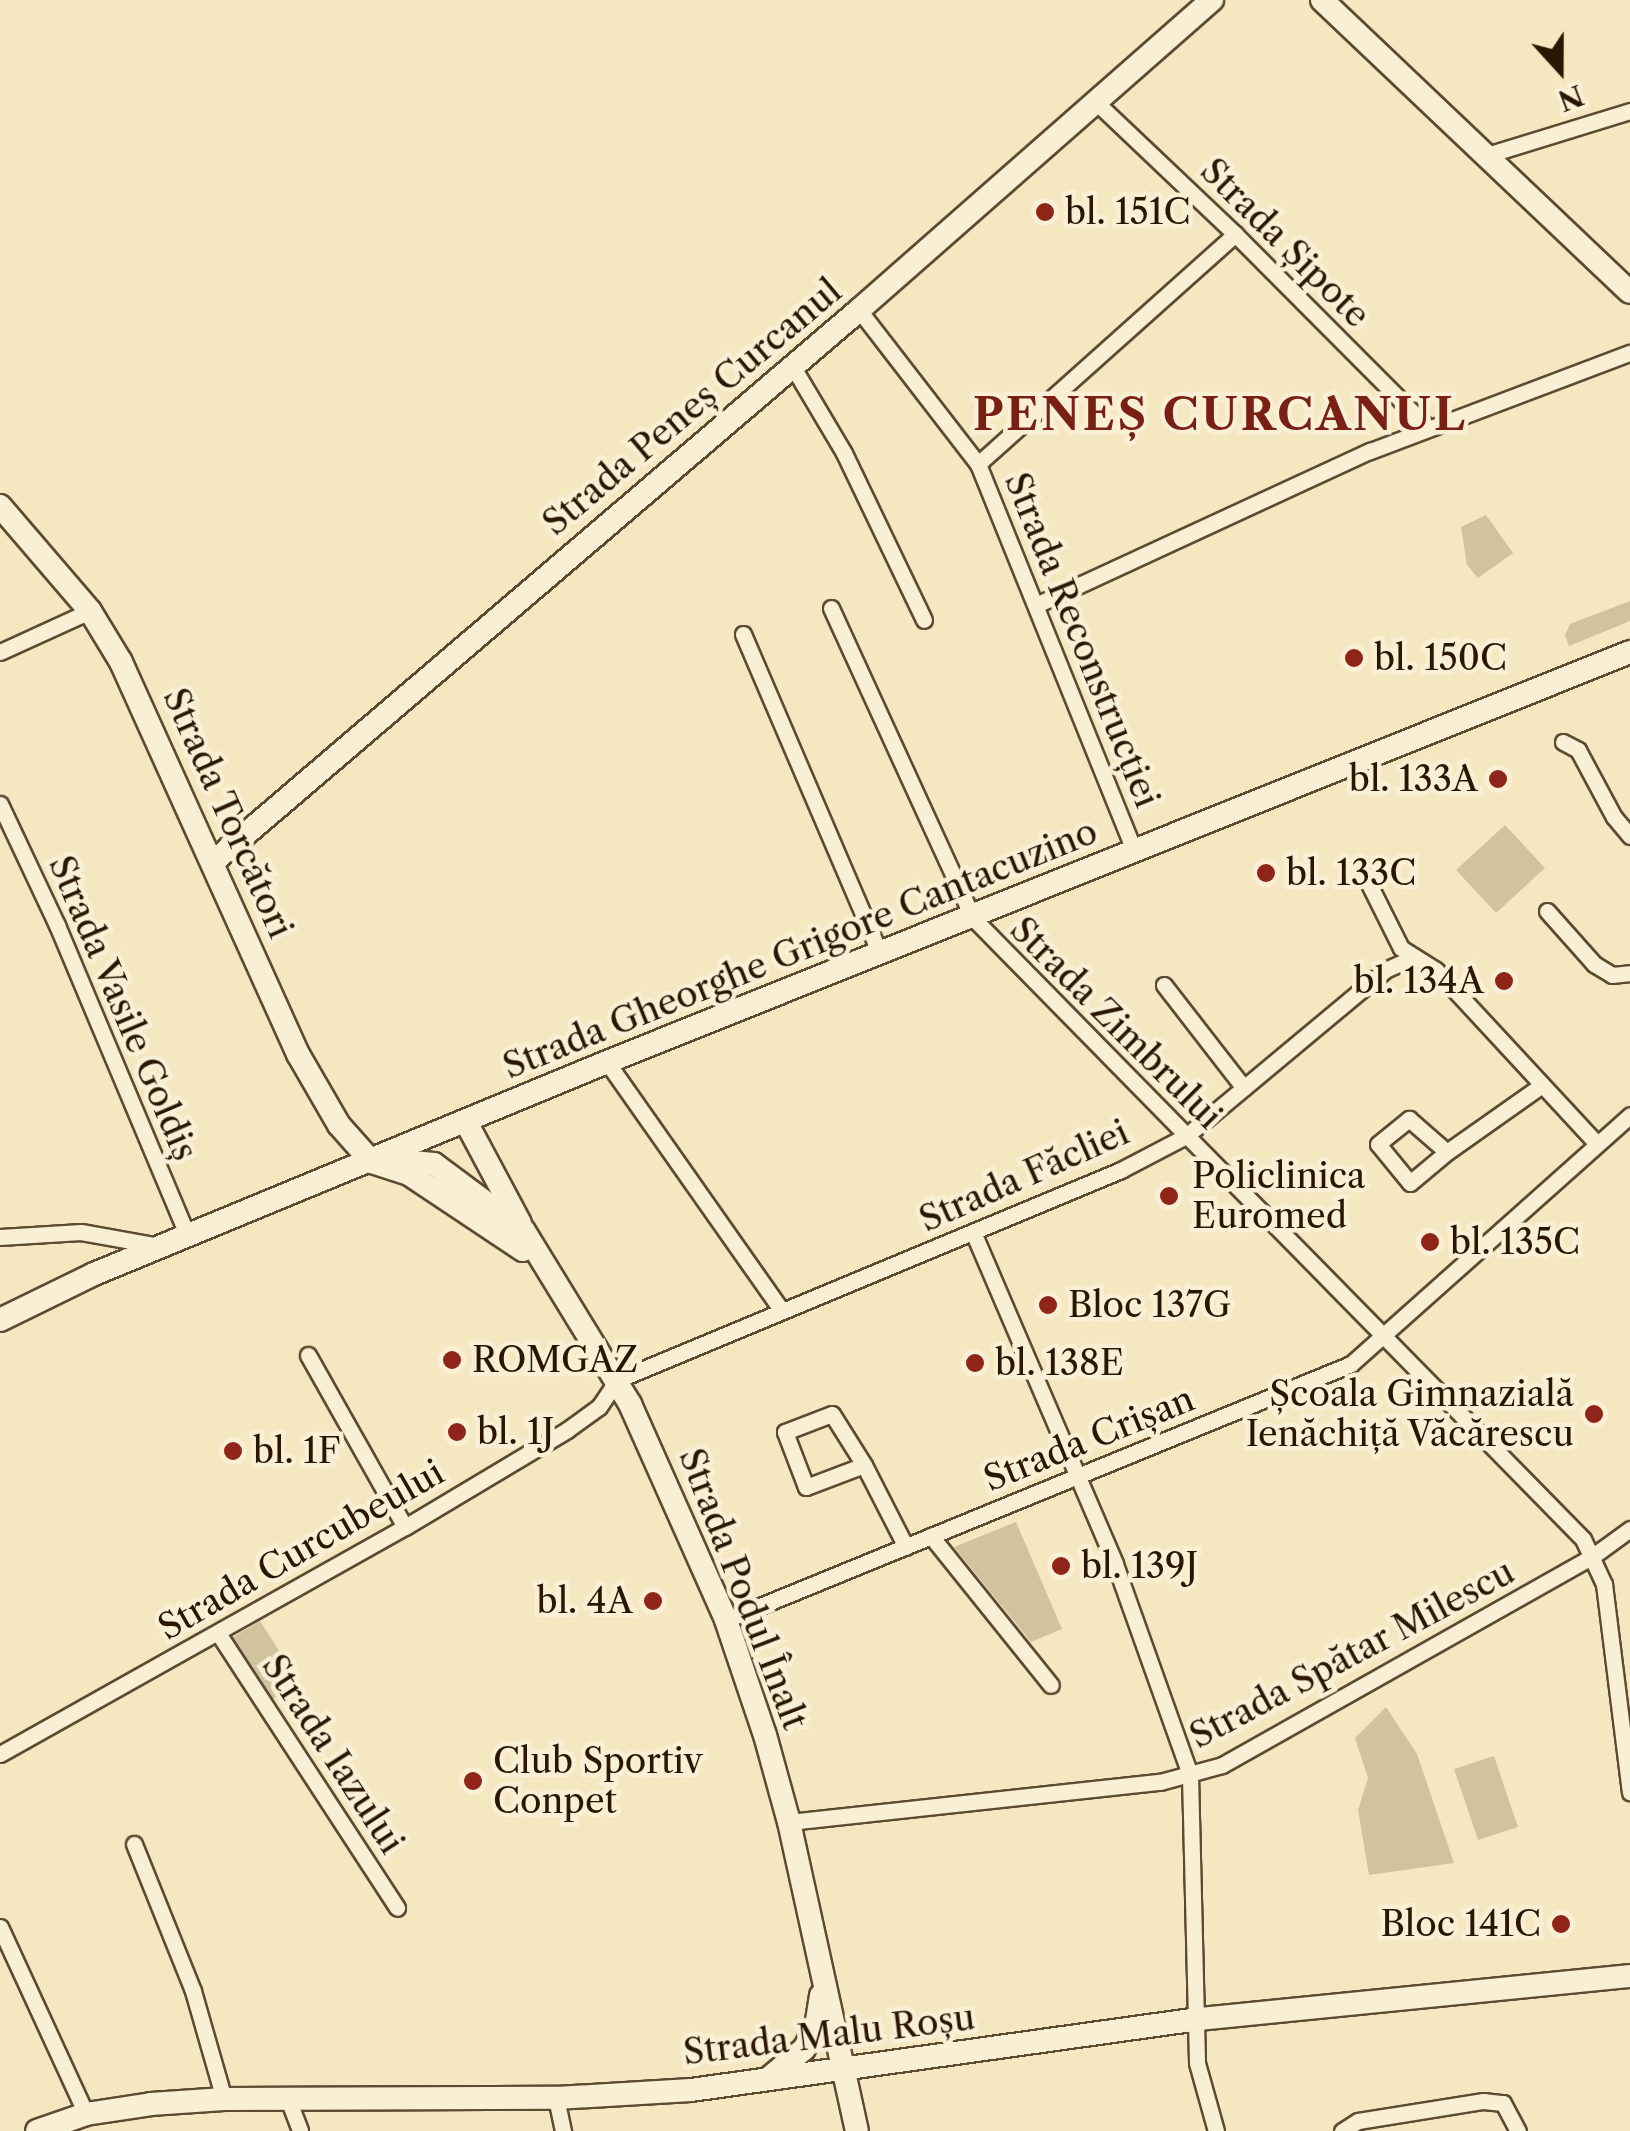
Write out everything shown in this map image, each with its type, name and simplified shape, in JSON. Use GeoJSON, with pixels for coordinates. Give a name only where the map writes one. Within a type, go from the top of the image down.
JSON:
{"type":"FeatureCollection","features":[{"type":"Feature","properties":{"kind":"main road","name":"Strada Peneș Curcanul"},"geometry":{"type":"LineString","coordinates":[[213,862],[860,310],[1212,0]]}},
{"type":"Feature","properties":{"kind":"main road"},"geometry":{"type":"LineString","coordinates":[[1322,0],[1630,292]]}},
{"type":"Feature","properties":{"kind":"main road","name":"Strada Torcători"},"geometry":{"type":"LineString","coordinates":[[0,506],[90,610],[128,677],[313,1081],[339,1125],[372,1162]]}},
{"type":"Feature","properties":{"kind":"main road","name":"Strada Gheorghe Grigore Cantacuzino"},"geometry":{"type":"LineString","coordinates":[[0,1320],[162,1246],[608,1062],[1630,652]]}},
{"type":"Feature","properties":{"kind":"main road"},"geometry":{"type":"LineString","coordinates":[[466,1122],[524,1230]]}},
{"type":"Feature","properties":{"kind":"main road","name":"Strada Podul Înalt"},"geometry":{"type":"LineString","coordinates":[[372,1162],[412,1158],[434,1164],[524,1230],[617,1380],[726,1620],[789,1822],[857,2131]]}},
{"type":"Feature","properties":{"kind":"main road","name":"Strada Podul Înalt"},"geometry":{"type":"LineString","coordinates":[[372,1162],[409,1174],[497,1230],[549,1271]]}},
{"type":"Feature","properties":{"kind":"main road"},"geometry":{"type":"LineString","coordinates":[[764,2082],[804,2049],[820,2011],[822,1976]]}},
{"type":"Feature","properties":{"kind":"main road","name":"Strada Malu Roșu"},"geometry":{"type":"LineString","coordinates":[[39,2131],[86,2114],[224,2099],[556,2098],[764,2082],[1199,2018],[1630,1976]]}},
{"type":"Feature","properties":{"kind":"street","name":"Strada Șipote"},"geometry":{"type":"LineString","coordinates":[[1098,104],[1235,234],[1426,428]]}},
{"type":"Feature","properties":{"kind":"street"},"geometry":{"type":"LineString","coordinates":[[1487,156],[1630,111]]}},
{"type":"Feature","properties":{"kind":"street"},"geometry":{"type":"LineString","coordinates":[[978,464],[1235,234]]}},
{"type":"Feature","properties":{"kind":"street","name":"Strada Reconstrucției"},"geometry":{"type":"LineString","coordinates":[[860,310],[978,464],[1135,852]]}},
{"type":"Feature","properties":{"kind":"street"},"geometry":{"type":"LineString","coordinates":[[1036,605],[1426,428],[1630,353]]}},
{"type":"Feature","properties":{"kind":"street"},"geometry":{"type":"LineString","coordinates":[[793,367],[844,453],[924,620]]}},
{"type":"Feature","properties":{"kind":"street"},"geometry":{"type":"LineString","coordinates":[[831,608],[972,918]]}},
{"type":"Feature","properties":{"kind":"street"},"geometry":{"type":"LineString","coordinates":[[0,652],[90,610]]}},
{"type":"Feature","properties":{"kind":"street"},"geometry":{"type":"LineString","coordinates":[[743,634],[880,954]]}},
{"type":"Feature","properties":{"kind":"street"},"geometry":{"type":"LineString","coordinates":[[1564,742],[1578,750],[1614,816],[1630,836]]}},
{"type":"Feature","properties":{"kind":"street","name":"Strada Vasile Goldiș"},"geometry":{"type":"LineString","coordinates":[[0,804],[65,944],[188,1236]]}},
{"type":"Feature","properties":{"kind":"street"},"geometry":{"type":"LineString","coordinates":[[1364,876],[1391,934],[1412,958],[1436,970],[1597,1144]]}},
{"type":"Feature","properties":{"kind":"street"},"geometry":{"type":"LineString","coordinates":[[1547,911],[1594,964],[1612,975],[1630,973]]}},
{"type":"Feature","properties":{"kind":"street","name":"Strada Zimbrului"},"geometry":{"type":"LineString","coordinates":[[972,918],[1583,1540],[1594,1556],[1604,1584],[1625,1686],[1630,1792]]}},
{"type":"Feature","properties":{"kind":"street","name":"Strada Făcliei"},"geometry":{"type":"LineString","coordinates":[[617,1380],[1121,1170],[1186,1136],[1385,970],[1412,958]]}},
{"type":"Feature","properties":{"kind":"street"},"geometry":{"type":"LineString","coordinates":[[1164,985],[1244,1088]]}},
{"type":"Feature","properties":{"kind":"street"},"geometry":{"type":"LineString","coordinates":[[608,1062],[781,1310]]}},
{"type":"Feature","properties":{"kind":"street"},"geometry":{"type":"LineString","coordinates":[[1448,1152],[1409,1118],[1378,1144],[1410,1183],[1542,1085]]}},
{"type":"Feature","properties":{"kind":"street","name":"Strada Crișan"},"geometry":{"type":"LineString","coordinates":[[726,1620],[1351,1364],[1383,1340],[1630,1115]]}},
{"type":"Feature","properties":{"kind":"street"},"geometry":{"type":"LineString","coordinates":[[0,1237],[81,1232],[162,1246]]}},
{"type":"Feature","properties":{"kind":"street"},"geometry":{"type":"LineString","coordinates":[[974,1232],[1157,1674],[1190,1775],[1199,2018],[1197,2064],[1216,2131]]}},
{"type":"Feature","properties":{"kind":"street"},"geometry":{"type":"LineString","coordinates":[[308,1355],[405,1527]]}},
{"type":"Feature","properties":{"kind":"street","name":"Strada Curcubeului"},"geometry":{"type":"LineString","coordinates":[[0,1754],[405,1527],[586,1417],[617,1380]]}},
{"type":"Feature","properties":{"kind":"street"},"geometry":{"type":"LineString","coordinates":[[864,1465],[806,1487],[785,1432],[832,1414],[864,1465],[906,1547]]}},
{"type":"Feature","properties":{"kind":"street","name":"Strada Spătar Milescu"},"geometry":{"type":"LineString","coordinates":[[789,1822],[1190,1775],[1222,1765],[1594,1556],[1630,1529]]}},
{"type":"Feature","properties":{"kind":"street"},"geometry":{"type":"LineString","coordinates":[[931,1536],[1051,1685]]}},
{"type":"Feature","properties":{"kind":"street","name":"Strada Iazului"},"geometry":{"type":"LineString","coordinates":[[218,1633],[397,1908]]}},
{"type":"Feature","properties":{"kind":"street"},"geometry":{"type":"LineString","coordinates":[[134,1844],[186,1973],[224,2099]]}},
{"type":"Feature","properties":{"kind":"street"},"geometry":{"type":"LineString","coordinates":[[0,1927],[86,2114]]}},
{"type":"Feature","properties":{"kind":"street"},"geometry":{"type":"LineString","coordinates":[[556,2098],[562,2131]]}},
{"type":"Feature","properties":{"kind":"street"},"geometry":{"type":"LineString","coordinates":[[288,2100],[300,2131]]}},
{"type":"Feature","properties":{"kind":"street"},"geometry":{"type":"LineString","coordinates":[[1342,2131],[1358,2120],[1483,2101],[1504,2103],[1518,2131]]}},
{"type":"Feature","properties":{"kind":"shaded area"},"geometry":{"type":"Polygon","coordinates":[[[1486,515],[1513,553],[1478,578],[1467,565],[1461,527],[1486,515]]]}},
{"type":"Feature","properties":{"kind":"shaded area"},"geometry":{"type":"Polygon","coordinates":[[[1630,601],[1630,621],[1569,646],[1565,635],[1570,624],[1630,601]]]}},
{"type":"Feature","properties":{"kind":"shaded area"},"geometry":{"type":"Polygon","coordinates":[[[1505,825],[1545,868],[1496,913],[1456,870],[1505,825]]]}},
{"type":"Feature","properties":{"kind":"shaded area"},"geometry":{"type":"Polygon","coordinates":[[[1016,1522],[1062,1629],[1031,1642],[954,1547],[1016,1522]]]}},
{"type":"Feature","properties":{"kind":"shaded area"},"geometry":{"type":"Polygon","coordinates":[[[260,1621],[299,1682],[270,1701],[230,1639],[260,1621]]]}},
{"type":"Feature","properties":{"kind":"shaded area"},"geometry":{"type":"Polygon","coordinates":[[[1386,1707],[1417,1754],[1454,1863],[1369,1875],[1358,1810],[1368,1778],[1355,1738],[1386,1707]]]}},
{"type":"Feature","properties":{"kind":"shaded area"},"geometry":{"type":"Polygon","coordinates":[[[1494,1756],[1518,1827],[1478,1840],[1454,1769],[1494,1756]]]}},
{"type":"Feature","properties":{"kind":"place","name":"bl. 151C"},"geometry":{"type":"Point","coordinates":[1045,212]}},
{"type":"Feature","properties":{"kind":"place","name":"bl. 150C"},"geometry":{"type":"Point","coordinates":[1354,658]}},
{"type":"Feature","properties":{"kind":"place","name":"bl. 133A"},"geometry":{"type":"Point","coordinates":[1498,779]}},
{"type":"Feature","properties":{"kind":"place","name":"bl. 133C"},"geometry":{"type":"Point","coordinates":[1266,873]}},
{"type":"Feature","properties":{"kind":"place","name":"bl. 134A"},"geometry":{"type":"Point","coordinates":[1504,981]}},
{"type":"Feature","properties":{"kind":"place","name":"Policlinica Euromed"},"geometry":{"type":"Point","coordinates":[1169,1196]}},
{"type":"Feature","properties":{"kind":"place","name":"bl. 135C"},"geometry":{"type":"Point","coordinates":[1430,1242]}},
{"type":"Feature","properties":{"kind":"place","name":"Bloc 137G"},"geometry":{"type":"Point","coordinates":[1048,1305]}},
{"type":"Feature","properties":{"kind":"place","name":"ROMGAZ"},"geometry":{"type":"Point","coordinates":[452,1360]}},
{"type":"Feature","properties":{"kind":"place","name":"bl. 138E"},"geometry":{"type":"Point","coordinates":[975,1363]}},
{"type":"Feature","properties":{"kind":"place","name":"Școala Gimnazială Ienăchiță Văcărescu"},"geometry":{"type":"Point","coordinates":[1594,1414]}},
{"type":"Feature","properties":{"kind":"place","name":"bl. 1J"},"geometry":{"type":"Point","coordinates":[457,1432]}},
{"type":"Feature","properties":{"kind":"place","name":"bl. 1F"},"geometry":{"type":"Point","coordinates":[233,1451]}},
{"type":"Feature","properties":{"kind":"place","name":"bl. 139J"},"geometry":{"type":"Point","coordinates":[1061,1566]}},
{"type":"Feature","properties":{"kind":"place","name":"bl. 4A"},"geometry":{"type":"Point","coordinates":[653,1601]}},
{"type":"Feature","properties":{"kind":"place","name":"Club Sportiv Conpet"},"geometry":{"type":"Point","coordinates":[473,1781]}},
{"type":"Feature","properties":{"kind":"place","name":"Bloc 141C"},"geometry":{"type":"Point","coordinates":[1561,1924]}},
{"type":"Feature","properties":{"kind":"district","name":"PENEȘ CURCANUL"},"geometry":{"type":"Point","coordinates":[1220,415]}}]}
